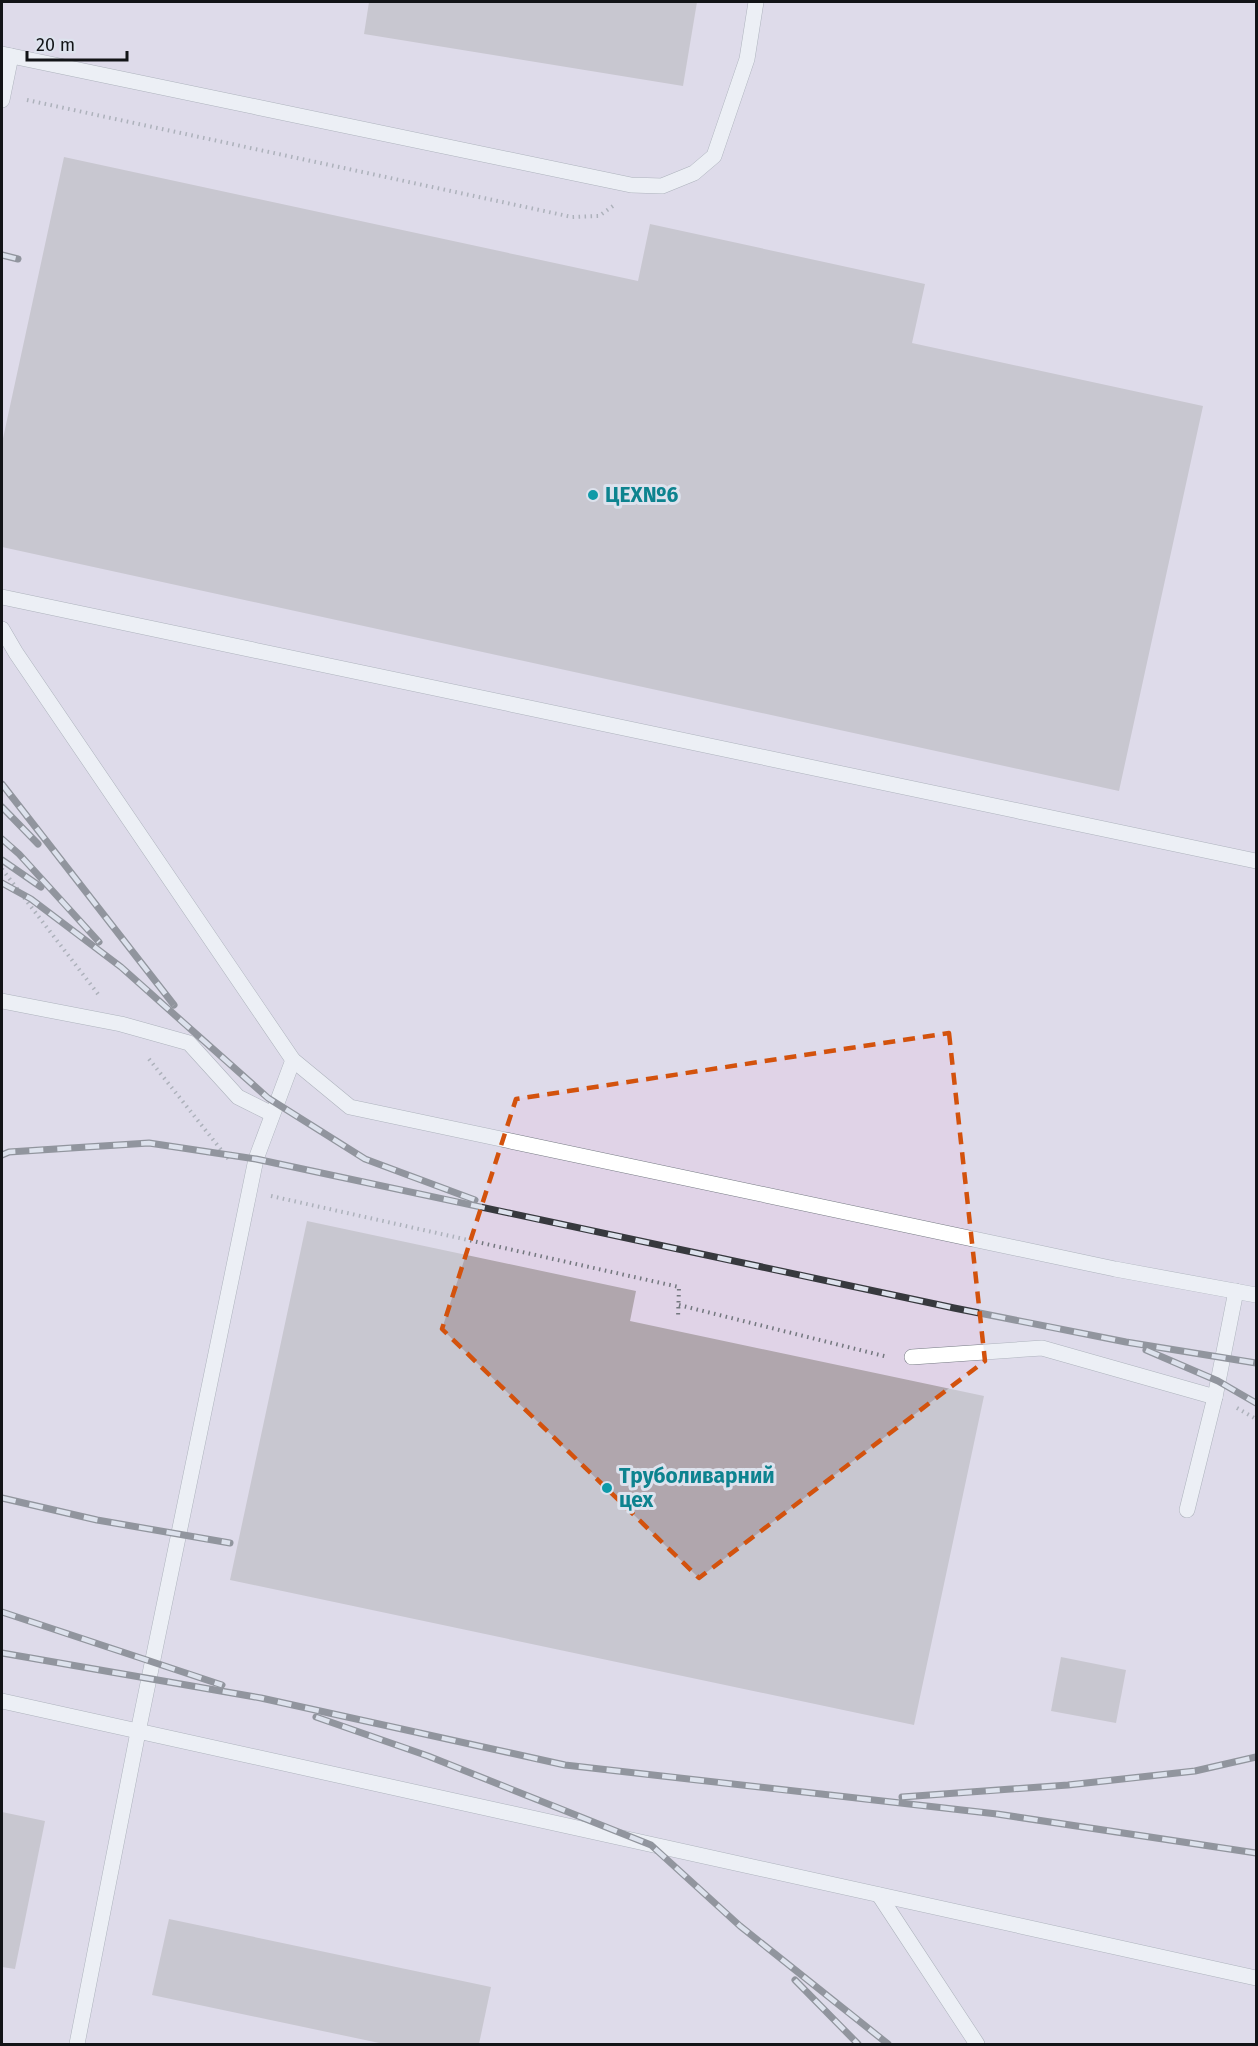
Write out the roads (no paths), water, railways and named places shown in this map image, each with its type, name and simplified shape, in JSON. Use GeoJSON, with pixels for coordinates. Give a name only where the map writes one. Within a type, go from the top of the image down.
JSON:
{"type":"FeatureCollection","features":[{"type":"Feature","properties":{"kind":"lane"},"geometry":{"type":"LineString","coordinates":[[2,98],[6,55],[631,185],[662,186],[694,173],[714,156],[747,59],[756,2]]}},
{"type":"Feature","properties":{"kind":"lane"},"geometry":{"type":"LineString","coordinates":[[2,597],[1257,861]]}},
{"type":"Feature","properties":{"kind":"lane"},"geometry":{"type":"LineString","coordinates":[[2,628],[16,653],[293,1060],[350,1107],[1092,1264],[1257,1295]]}},
{"type":"Feature","properties":{"kind":"lane"},"geometry":{"type":"LineString","coordinates":[[2,1000],[121,1024],[189,1043],[238,1097],[272,1114]]}},
{"type":"Feature","properties":{"kind":"lane"},"geometry":{"type":"LineString","coordinates":[[77,2044],[138,1732],[256,1159],[293,1060]]}},
{"type":"Feature","properties":{"kind":"lane"},"geometry":{"type":"LineString","coordinates":[[1187,1510],[1215,1397],[1236,1291]]}},
{"type":"Feature","properties":{"kind":"lane"},"geometry":{"type":"LineString","coordinates":[[912,1357],[1042,1348],[1215,1397]]}},
{"type":"Feature","properties":{"kind":"lane"},"geometry":{"type":"LineString","coordinates":[[2,1701],[1257,1978]]}},
{"type":"Feature","properties":{"kind":"lane"},"geometry":{"type":"LineString","coordinates":[[879,1895],[977,2044]]}},
{"type":"Feature","properties":{"kind":"railway"},"geometry":{"type":"LineString","coordinates":[[2,255],[18,259]]}},
{"type":"Feature","properties":{"kind":"railway"},"geometry":{"type":"LineString","coordinates":[[2,784],[174,1005]]}},
{"type":"Feature","properties":{"kind":"railway"},"geometry":{"type":"LineString","coordinates":[[2,807],[38,844]]}},
{"type":"Feature","properties":{"kind":"railway"},"geometry":{"type":"LineString","coordinates":[[2,839],[19,854],[99,942]]}},
{"type":"Feature","properties":{"kind":"railway"},"geometry":{"type":"LineString","coordinates":[[2,860],[41,887]]}},
{"type":"Feature","properties":{"kind":"railway"},"geometry":{"type":"LineString","coordinates":[[2,883],[31,899],[121,967],[268,1098],[365,1159],[475,1200]]}},
{"type":"Feature","properties":{"kind":"railway"},"geometry":{"type":"LineString","coordinates":[[2,1155],[9,1152],[149,1143],[256,1159],[954,1308],[1126,1342],[1256,1363]]}},
{"type":"Feature","properties":{"kind":"railway"},"geometry":{"type":"LineString","coordinates":[[1146,1350],[1218,1381],[1256,1403]]}},
{"type":"Feature","properties":{"kind":"railway"},"geometry":{"type":"LineString","coordinates":[[2,1498],[97,1520],[230,1543]]}},
{"type":"Feature","properties":{"kind":"railway"},"geometry":{"type":"LineString","coordinates":[[2,1612],[222,1685]]}},
{"type":"Feature","properties":{"kind":"railway"},"geometry":{"type":"LineString","coordinates":[[2,1653],[261,1698],[565,1765],[997,1814],[1256,1853]]}},
{"type":"Feature","properties":{"kind":"railway"},"geometry":{"type":"LineString","coordinates":[[316,1717],[428,1756],[651,1845],[740,1926],[888,2044]]}},
{"type":"Feature","properties":{"kind":"railway"},"geometry":{"type":"LineString","coordinates":[[902,1797],[1068,1785],[1195,1771],[1256,1757]]}},
{"type":"Feature","properties":{"kind":"railway"},"geometry":{"type":"LineString","coordinates":[[795,1980],[858,2044]]}},
{"type":"Feature","properties":{"kind":"place","name":"ЦЕХ№6"},"geometry":{"type":"Point","coordinates":[593,495]}},
{"type":"Feature","properties":{"kind":"place","name":"Труболиварний цех"},"geometry":{"type":"Point","coordinates":[607,1488]}}]}
